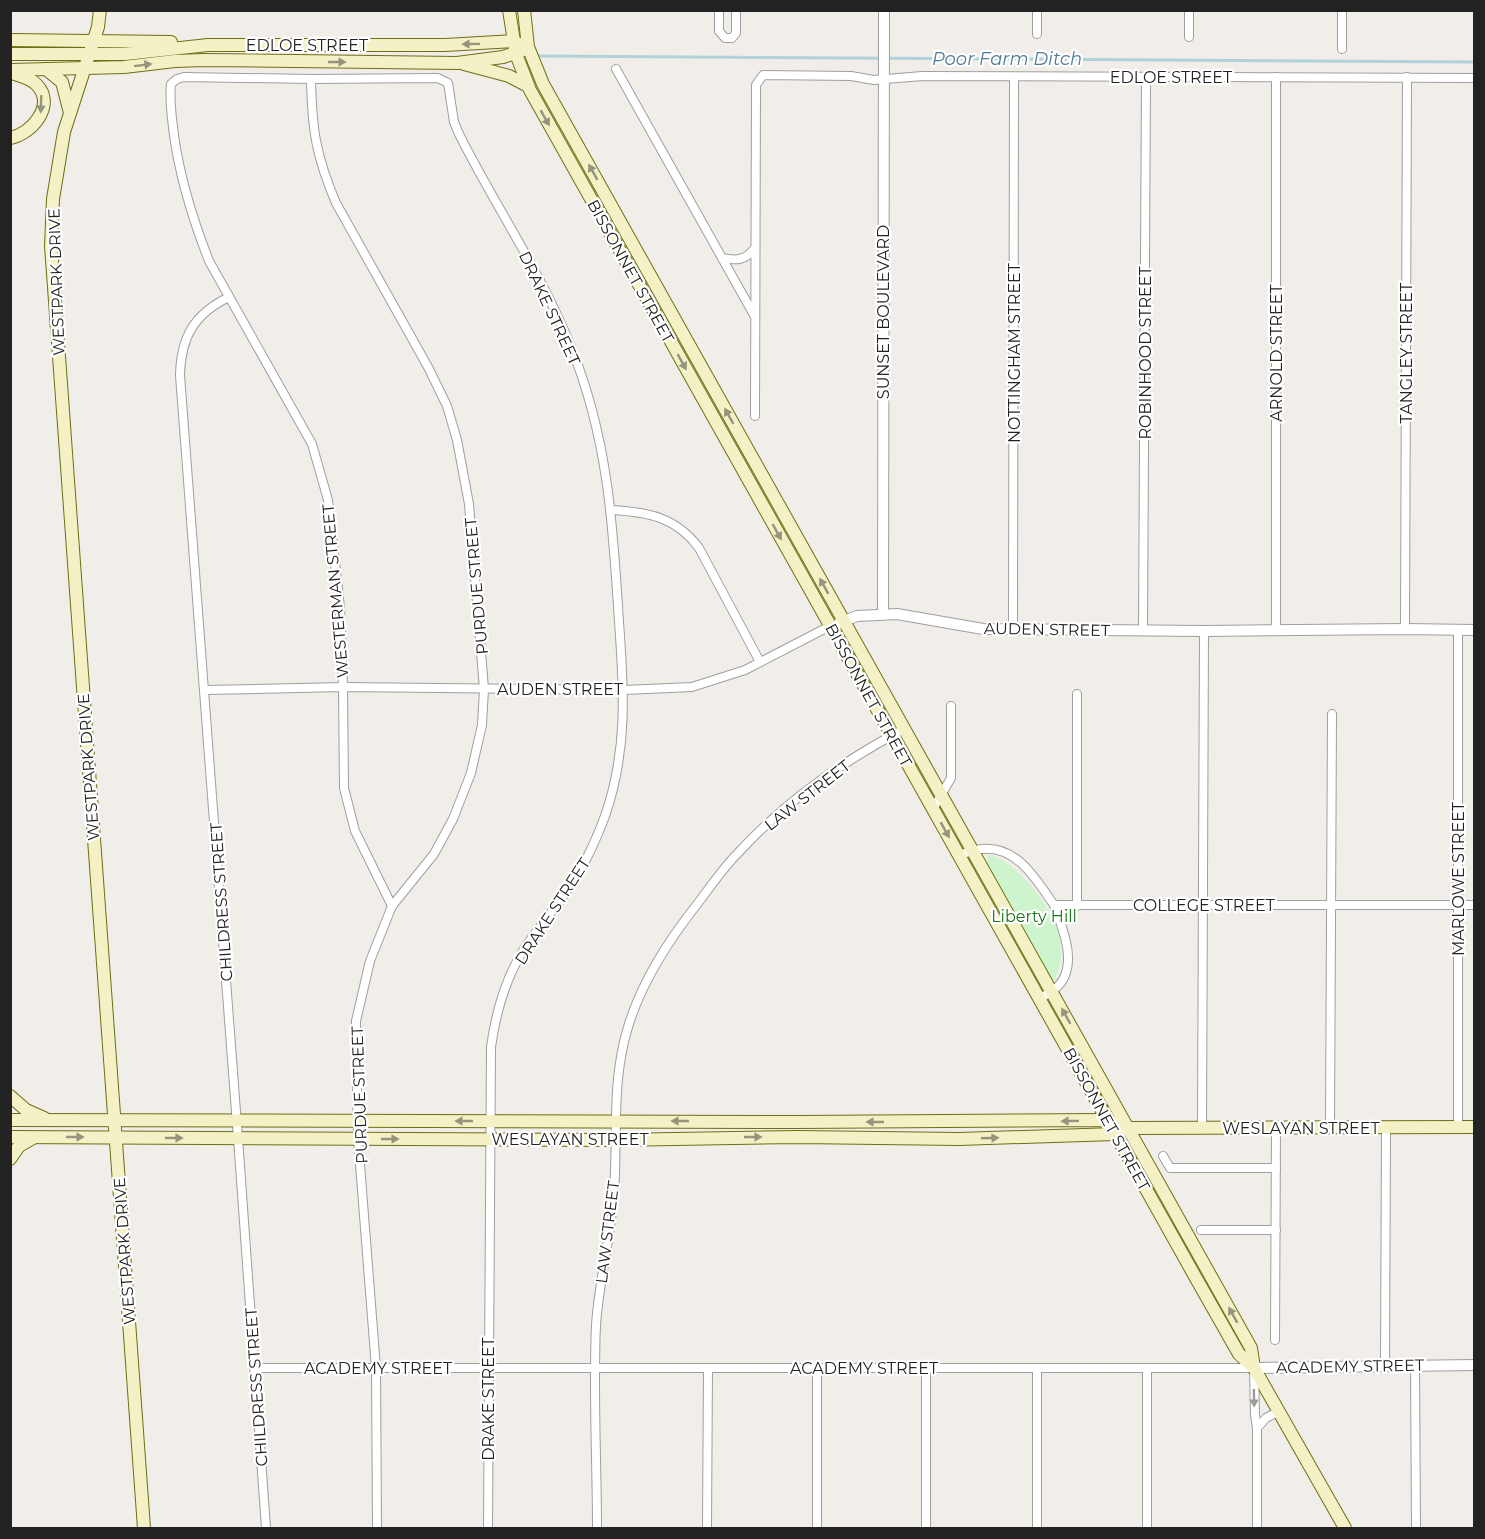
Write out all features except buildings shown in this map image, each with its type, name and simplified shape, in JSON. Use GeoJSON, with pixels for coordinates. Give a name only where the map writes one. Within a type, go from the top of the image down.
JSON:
{"type":"FeatureCollection","features":[{"type":"Feature","properties":{"kind":"main road","name":"WESTPARK DRIVE"},"geometry":{"type":"LineString","coordinates":[[100,10],[98,27],[64,132],[56,173],[51,246],[144,1528]]}},
{"type":"Feature","properties":{"kind":"main road","name":"BISSONNET STREET"},"geometry":{"type":"LineString","coordinates":[[509,10],[516,54],[528,86],[1239,1354],[1254,1368],[1345,1528]]}},
{"type":"Feature","properties":{"kind":"main road","name":"BISSONNET STREET"},"geometry":{"type":"LineString","coordinates":[[524,10],[528,47],[543,84],[1251,1348],[1254,1368]]}},
{"type":"Feature","properties":{"kind":"main road"},"geometry":{"type":"LineString","coordinates":[[10,40],[166,42],[208,45]]}},
{"type":"Feature","properties":{"kind":"main road","name":"EDLOE STREET"},"geometry":{"type":"LineString","coordinates":[[10,54],[125,54],[208,45],[445,45],[513,41],[528,47]]}},
{"type":"Feature","properties":{"kind":"main road"},"geometry":{"type":"LineString","coordinates":[[307,45],[307,61]]}},
{"type":"Feature","properties":{"kind":"main road","name":"EDLOE STREET"},"geometry":{"type":"LineString","coordinates":[[10,71],[124,67],[205,60],[457,63],[516,54],[528,47]]}},
{"type":"Feature","properties":{"kind":"main road","name":"EDLOE STREET"},"geometry":{"type":"LineString","coordinates":[[457,63],[509,76],[528,86]]}},
{"type":"Feature","properties":{"kind":"main road"},"geometry":{"type":"LineString","coordinates":[[46,69],[58,76],[62,82],[70,114]]}},
{"type":"Feature","properties":{"kind":"main road"},"geometry":{"type":"LineString","coordinates":[[10,71],[35,83],[41,90],[43,101],[42,112],[36,122],[22,134],[10,138]]}},
{"type":"Feature","properties":{"kind":"main road"},"geometry":{"type":"LineString","coordinates":[[612,238],[625,231]]}},
{"type":"Feature","properties":{"kind":"main road"},"geometry":{"type":"LineString","coordinates":[[726,442],[739,434]]}},
{"type":"Feature","properties":{"kind":"main road"},"geometry":{"type":"LineString","coordinates":[[10,1096],[26,1110],[48,1120]]}},
{"type":"Feature","properties":{"kind":"main road","name":"WESLAYAN STREET"},"geometry":{"type":"LineString","coordinates":[[10,1120],[798,1122],[1107,1120],[1127,1128],[1474,1127]]}},
{"type":"Feature","properties":{"kind":"main road"},"geometry":{"type":"LineString","coordinates":[[959,1121],[959,1139]]}},
{"type":"Feature","properties":{"kind":"main road"},"geometry":{"type":"LineString","coordinates":[[798,1122],[798,1137]]}},
{"type":"Feature","properties":{"kind":"main road","name":"WESLAYAN STREET"},"geometry":{"type":"LineString","coordinates":[[10,1137],[959,1139],[1115,1134],[1127,1128]]}},
{"type":"Feature","properties":{"kind":"main road"},"geometry":{"type":"LineString","coordinates":[[10,1160],[19,1146],[34,1137]]}},
{"type":"Feature","properties":{"kind":"street"},"geometry":{"type":"LineString","coordinates":[[719,10],[719,31],[725,38],[732,38],[736,33],[736,10]]}},
{"type":"Feature","properties":{"kind":"street","name":"SUNSET BOULEVARD"},"geometry":{"type":"LineString","coordinates":[[883,614],[884,10]]}},
{"type":"Feature","properties":{"kind":"street"},"geometry":{"type":"LineString","coordinates":[[1037,10],[1037,34]]}},
{"type":"Feature","properties":{"kind":"street"},"geometry":{"type":"LineString","coordinates":[[1189,37],[1190,10]]}},
{"type":"Feature","properties":{"kind":"street"},"geometry":{"type":"LineString","coordinates":[[1342,10],[1342,50]]}},
{"type":"Feature","properties":{"kind":"street"},"geometry":{"type":"LineString","coordinates":[[616,69],[755,316]]}},
{"type":"Feature","properties":{"kind":"street","name":"EDLOE STREET"},"geometry":{"type":"LineString","coordinates":[[755,248],[756,91],[760,77],[767,74],[851,76],[884,80],[922,76],[1474,78]]}},
{"type":"Feature","properties":{"kind":"street","name":"EDLOE STREET"},"geometry":{"type":"LineString","coordinates":[[171,84],[184,77],[443,79]]}},
{"type":"Feature","properties":{"kind":"street","name":"NOTTINGHAM STREET"},"geometry":{"type":"LineString","coordinates":[[1013,629],[1014,77]]}},
{"type":"Feature","properties":{"kind":"street","name":"ROBINHOOD STREET"},"geometry":{"type":"LineString","coordinates":[[1143,630],[1146,77]]}},
{"type":"Feature","properties":{"kind":"street","name":"ARNOLD STREET"},"geometry":{"type":"LineString","coordinates":[[1276,77],[1276,629]]}},
{"type":"Feature","properties":{"kind":"street","name":"TANGLEY STREET"},"geometry":{"type":"LineString","coordinates":[[1405,629],[1407,77]]}},
{"type":"Feature","properties":{"kind":"street","name":"PURDUE STREET"},"geometry":{"type":"LineString","coordinates":[[311,79],[311,115],[315,141],[325,177],[336,203],[428,367],[447,406],[457,440],[469,504],[484,689],[482,724],[471,773],[453,819],[434,854],[392,906],[370,961],[357,1020],[358,1139],[376,1368],[377,1528]]}},
{"type":"Feature","properties":{"kind":"street","name":"DRAKE STREET"},"geometry":{"type":"LineString","coordinates":[[443,79],[449,87],[454,122],[459,134],[543,286],[572,348],[597,426],[612,510],[624,690],[620,758],[614,787],[594,843],[570,887],[526,946],[504,988],[491,1047],[488,1528]]}},
{"type":"Feature","properties":{"kind":"street","name":"WESTERMAN STREET"},"geometry":{"type":"LineString","coordinates":[[171,84],[171,111],[178,162],[186,196],[209,261],[312,444],[328,500],[340,607],[343,687],[342,770],[348,808],[355,831],[392,906]]}},
{"type":"Feature","properties":{"kind":"street"},"geometry":{"type":"LineString","coordinates":[[722,258],[738,260],[744,258],[755,248]]}},
{"type":"Feature","properties":{"kind":"street"},"geometry":{"type":"LineString","coordinates":[[755,248],[755,416]]}},
{"type":"Feature","properties":{"kind":"street","name":"CHILDRESS STREET"},"geometry":{"type":"LineString","coordinates":[[229,297],[211,306],[195,323],[184,346],[180,365],[266,1528]]}},
{"type":"Feature","properties":{"kind":"street"},"geometry":{"type":"LineString","coordinates":[[612,510],[642,512],[657,516],[668,520],[690,537],[699,548],[760,662]]}},
{"type":"Feature","properties":{"kind":"street","name":"AUDEN STREET"},"geometry":{"type":"LineString","coordinates":[[205,690],[343,687],[624,690],[692,687],[728,677],[830,626],[856,616],[883,614],[897,614],[983,629],[1474,630]]}},
{"type":"Feature","properties":{"kind":"street","name":"MARLOWE STREET"},"geometry":{"type":"LineString","coordinates":[[1458,630],[1458,1127]]}},
{"type":"Feature","properties":{"kind":"street"},"geometry":{"type":"LineString","coordinates":[[1202,1128],[1204,631]]}},
{"type":"Feature","properties":{"kind":"street"},"geometry":{"type":"LineString","coordinates":[[1077,694],[1077,906]]}},
{"type":"Feature","properties":{"kind":"street"},"geometry":{"type":"LineString","coordinates":[[933,809],[951,778],[951,706]]}},
{"type":"Feature","properties":{"kind":"street"},"geometry":{"type":"LineString","coordinates":[[1330,1127],[1332,714]]}},
{"type":"Feature","properties":{"kind":"street","name":"LAW STREET"},"geometry":{"type":"LineString","coordinates":[[597,1528],[596,1326],[600,1283],[615,1192],[617,1081],[628,1028],[662,952],[683,921],[738,852],[829,773],[904,729]]}},
{"type":"Feature","properties":{"kind":"street"},"geometry":{"type":"LineString","coordinates":[[959,855],[993,849],[1016,858],[1032,874],[1054,905],[1066,936],[1068,959],[1064,977],[1057,988],[1040,999]]}},
{"type":"Feature","properties":{"kind":"street","name":"COLLEGE STREET"},"geometry":{"type":"LineString","coordinates":[[1054,905],[1474,905]]}},
{"type":"Feature","properties":{"kind":"street"},"geometry":{"type":"LineString","coordinates":[[1275,1340],[1276,1127]]}},
{"type":"Feature","properties":{"kind":"street"},"geometry":{"type":"LineString","coordinates":[[1385,1365],[1386,1128]]}},
{"type":"Feature","properties":{"kind":"street"},"geometry":{"type":"LineString","coordinates":[[1163,1156],[1170,1168],[1276,1168]]}},
{"type":"Feature","properties":{"kind":"street"},"geometry":{"type":"LineString","coordinates":[[1201,1230],[1276,1230]]}},
{"type":"Feature","properties":{"kind":"street"},"geometry":{"type":"LineString","coordinates":[[1416,1365],[1416,1528]]}},
{"type":"Feature","properties":{"kind":"street","name":"ACADEMY STREET"},"geometry":{"type":"LineString","coordinates":[[254,1368],[1254,1368],[1474,1365]]}},
{"type":"Feature","properties":{"kind":"street"},"geometry":{"type":"LineString","coordinates":[[707,1528],[708,1368]]}},
{"type":"Feature","properties":{"kind":"street"},"geometry":{"type":"LineString","coordinates":[[817,1368],[817,1528]]}},
{"type":"Feature","properties":{"kind":"street"},"geometry":{"type":"LineString","coordinates":[[926,1368],[926,1528]]}},
{"type":"Feature","properties":{"kind":"street"},"geometry":{"type":"LineString","coordinates":[[1037,1368],[1037,1528]]}},
{"type":"Feature","properties":{"kind":"street"},"geometry":{"type":"LineString","coordinates":[[1147,1368],[1147,1528]]}},
{"type":"Feature","properties":{"kind":"street"},"geometry":{"type":"LineString","coordinates":[[1254,1368],[1257,1428],[1257,1528]]}},
{"type":"Feature","properties":{"kind":"street"},"geometry":{"type":"LineString","coordinates":[[1257,1428],[1266,1418],[1279,1411]]}},
{"type":"Feature","properties":{"kind":"green space","name":"Liberty Hill"},"geometry":{"type":"Polygon","coordinates":[[[988,855],[1001,859],[1016,870],[1039,895],[1055,922],[1061,951],[1060,966],[1054,980],[1051,980],[986,866],[988,855]]]}},
{"type":"Feature","properties":{"kind":"waterway","name":"Poor Farm Ditch"},"geometry":{"type":"LineString","coordinates":[[540,56],[1474,62]]}}]}
